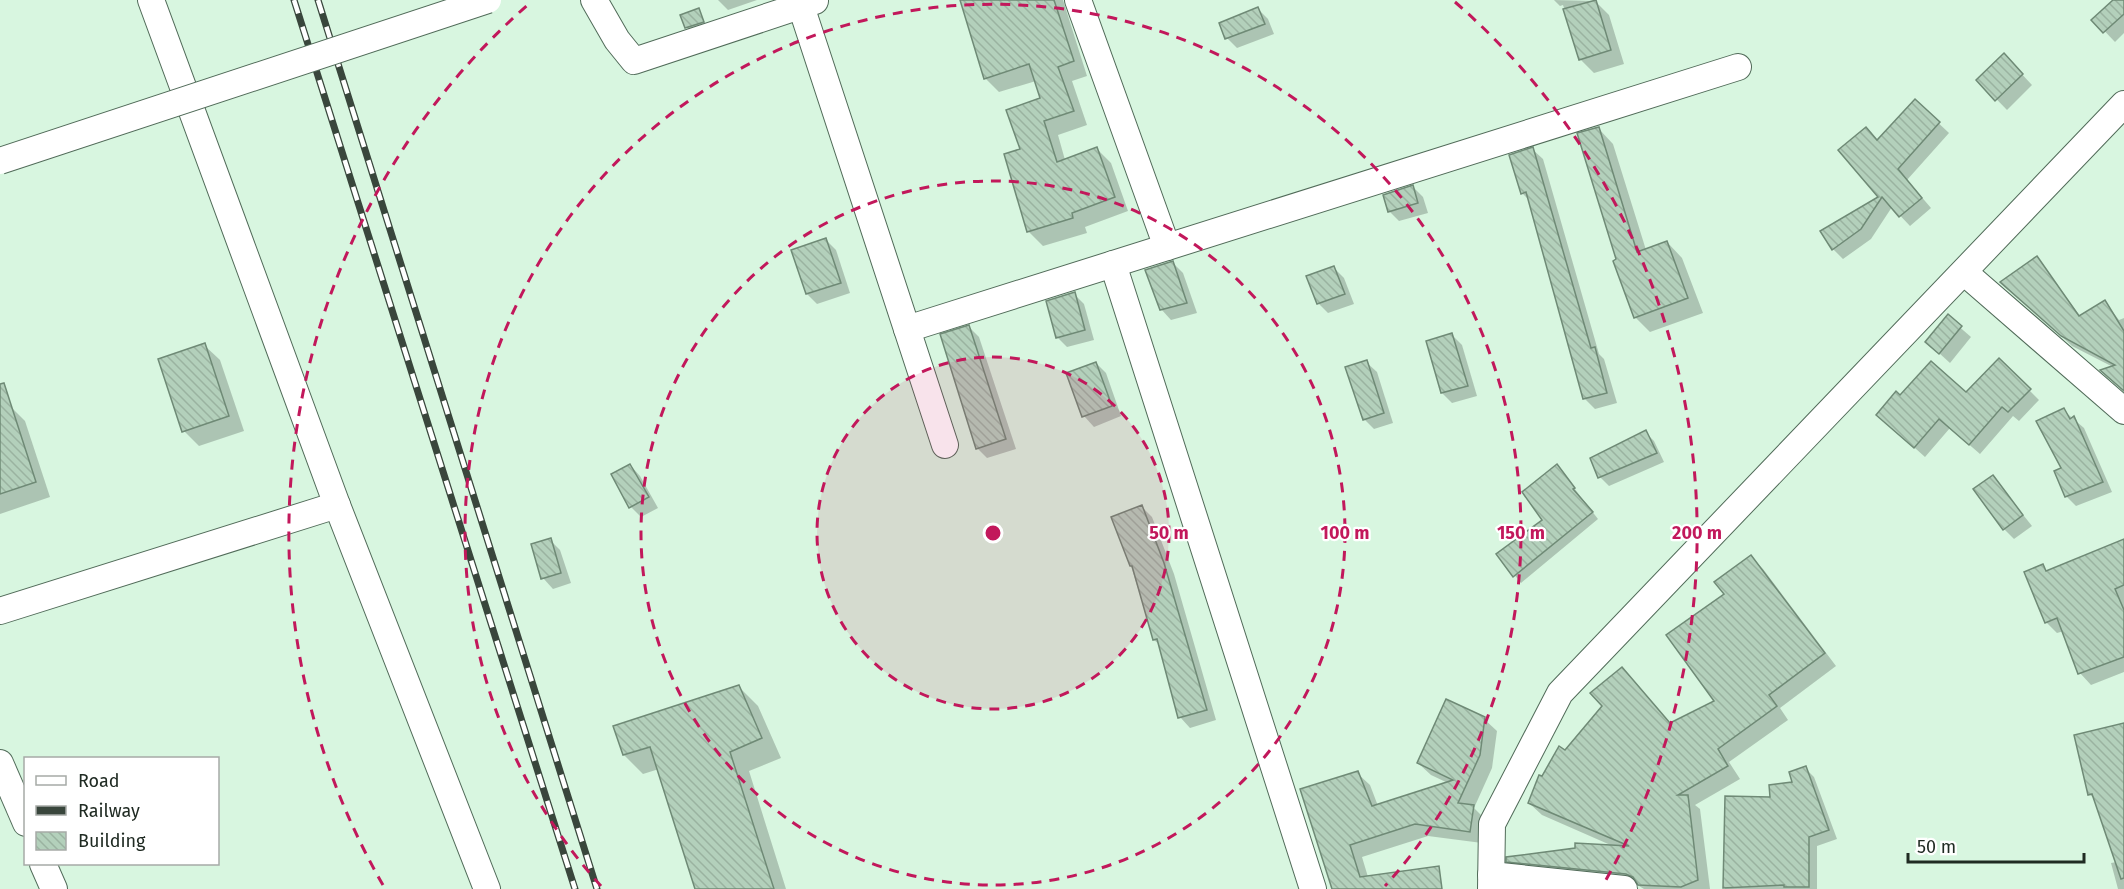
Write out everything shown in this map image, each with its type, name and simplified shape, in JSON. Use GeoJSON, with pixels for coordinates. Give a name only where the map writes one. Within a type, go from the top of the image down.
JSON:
{"type":"FeatureCollection","features":[{"type":"Feature","properties":{"kind":"street"},"geometry":{"type":"LineString","coordinates":[[151,0],[337,505],[487,889]]}},
{"type":"Feature","properties":{"kind":"street"},"geometry":{"type":"LineString","coordinates":[[0,161],[488,0]]}},
{"type":"Feature","properties":{"kind":"street"},"geometry":{"type":"LineString","coordinates":[[594,0],[617,40],[634,61],[809,3],[907,329],[945,445]]}},
{"type":"Feature","properties":{"kind":"street"},"geometry":{"type":"LineString","coordinates":[[1078,0],[1167,247]]}},
{"type":"Feature","properties":{"kind":"street"},"geometry":{"type":"LineString","coordinates":[[907,329],[1738,67]]}},
{"type":"Feature","properties":{"kind":"street"},"geometry":{"type":"LineString","coordinates":[[1624,889],[1491,882],[1492,824],[1560,693],[1965,273],[2124,104]]}},
{"type":"Feature","properties":{"kind":"street"},"geometry":{"type":"LineString","coordinates":[[1113,264],[1313,889]]}},
{"type":"Feature","properties":{"kind":"street"},"geometry":{"type":"LineString","coordinates":[[1965,273],[2124,411]]}},
{"type":"Feature","properties":{"kind":"street"},"geometry":{"type":"LineString","coordinates":[[0,611],[337,505]]}},
{"type":"Feature","properties":{"kind":"street"},"geometry":{"type":"LineString","coordinates":[[0,763],[24,818]]}},
{"type":"Feature","properties":{"kind":"street"},"geometry":{"type":"LineString","coordinates":[[43,865],[54,889]]}},
{"type":"Feature","properties":{"kind":"building"},"geometry":{"type":"Polygon","coordinates":[[[960,0],[1054,0],[1074,61],[1058,67],[1074,111],[1044,121],[1057,162],[1097,147],[1115,197],[1072,213],[1073,218],[1027,232],[1004,154],[1020,149],[1006,110],[1040,98],[1029,64],[984,79],[960,0]]]}},
{"type":"Feature","properties":{"kind":"building"},"geometry":{"type":"Polygon","coordinates":[[[1596,0],[1611,50],[1579,60],[1563,9],[1596,0]]]}},
{"type":"Feature","properties":{"kind":"building"},"geometry":{"type":"Polygon","coordinates":[[[2113,0],[2124,0],[2124,14],[2103,33],[2091,20],[2113,0]]]}},
{"type":"Feature","properties":{"kind":"building"},"geometry":{"type":"Polygon","coordinates":[[[1258,7],[1265,24],[1225,39],[1219,23],[1258,7]]]}},
{"type":"Feature","properties":{"kind":"building"},"geometry":{"type":"Polygon","coordinates":[[[699,8],[704,22],[685,28],[680,15],[699,8]]]}},
{"type":"Feature","properties":{"kind":"building"},"geometry":{"type":"Polygon","coordinates":[[[2004,53],[2023,74],[1995,101],[1976,80],[2004,53]]]}},
{"type":"Feature","properties":{"kind":"building"},"geometry":{"type":"Polygon","coordinates":[[[1915,99],[1940,122],[1898,169],[1922,198],[1899,217],[1882,197],[1861,229],[1832,250],[1820,231],[1878,197],[1838,150],[1866,127],[1877,140],[1915,99]]]}},
{"type":"Feature","properties":{"kind":"building"},"geometry":{"type":"Polygon","coordinates":[[[1599,127],[1637,252],[1667,241],[1688,298],[1634,318],[1613,261],[1616,259],[1577,133],[1599,127]]]}},
{"type":"Feature","properties":{"kind":"building"},"geometry":{"type":"Polygon","coordinates":[[[1533,147],[1591,348],[1595,347],[1607,393],[1583,399],[1526,192],[1521,194],[1509,155],[1533,147]]]}},
{"type":"Feature","properties":{"kind":"building"},"geometry":{"type":"Polygon","coordinates":[[[1413,185],[1418,203],[1388,212],[1383,195],[1413,185]]]}},
{"type":"Feature","properties":{"kind":"building"},"geometry":{"type":"Polygon","coordinates":[[[826,238],[841,283],[806,294],[791,250],[826,238]]]}},
{"type":"Feature","properties":{"kind":"building"},"geometry":{"type":"Polygon","coordinates":[[[2037,256],[2079,316],[2105,300],[2124,331],[2124,391],[2100,370],[2115,365],[2061,336],[2000,282],[2037,256]]]}},
{"type":"Feature","properties":{"kind":"building"},"geometry":{"type":"Polygon","coordinates":[[[1173,261],[1187,303],[1160,310],[1145,270],[1173,261]]]}},
{"type":"Feature","properties":{"kind":"building"},"geometry":{"type":"Polygon","coordinates":[[[1334,266],[1345,294],[1317,304],[1306,276],[1334,266]]]}},
{"type":"Feature","properties":{"kind":"building"},"geometry":{"type":"Polygon","coordinates":[[[1075,292],[1085,330],[1056,338],[1046,301],[1075,292]]]}},
{"type":"Feature","properties":{"kind":"building"},"geometry":{"type":"Polygon","coordinates":[[[1948,314],[1962,326],[1939,354],[1925,342],[1948,314]]]}},
{"type":"Feature","properties":{"kind":"building"},"geometry":{"type":"Polygon","coordinates":[[[969,325],[1006,439],[976,449],[940,334],[969,325]]]}},
{"type":"Feature","properties":{"kind":"building"},"geometry":{"type":"Polygon","coordinates":[[[1452,333],[1468,386],[1441,393],[1426,341],[1452,333]]]}},
{"type":"Feature","properties":{"kind":"building"},"geometry":{"type":"Polygon","coordinates":[[[205,343],[229,416],[182,432],[158,359],[205,343]]]}},
{"type":"Feature","properties":{"kind":"building"},"geometry":{"type":"Polygon","coordinates":[[[1999,358],[2031,389],[2008,412],[2002,407],[1969,445],[1939,419],[1914,448],[1876,415],[1896,391],[1900,395],[1931,361],[1966,392],[1999,358]]]}},
{"type":"Feature","properties":{"kind":"building"},"geometry":{"type":"Polygon","coordinates":[[[1367,360],[1384,413],[1363,420],[1345,367],[1367,360]]]}},
{"type":"Feature","properties":{"kind":"building"},"geometry":{"type":"Polygon","coordinates":[[[1096,362],[1112,406],[1082,417],[1066,373],[1096,362]]]}},
{"type":"Feature","properties":{"kind":"building"},"geometry":{"type":"Polygon","coordinates":[[[4,383],[36,482],[0,494],[0,384],[4,383]]]}},
{"type":"Feature","properties":{"kind":"building"},"geometry":{"type":"Polygon","coordinates":[[[2064,408],[2070,419],[2074,416],[2103,482],[2065,497],[2054,471],[2061,468],[2036,421],[2064,408]]]}},
{"type":"Feature","properties":{"kind":"building"},"geometry":{"type":"Polygon","coordinates":[[[1646,430],[1657,453],[1598,478],[1590,458],[1646,430]]]}},
{"type":"Feature","properties":{"kind":"building"},"geometry":{"type":"Polygon","coordinates":[[[630,464],[649,497],[629,508],[611,474],[630,464]]]}},
{"type":"Feature","properties":{"kind":"building"},"geometry":{"type":"Polygon","coordinates":[[[1557,464],[1575,488],[1573,489],[1593,512],[1513,577],[1496,554],[1542,520],[1522,492],[1557,464]]]}},
{"type":"Feature","properties":{"kind":"building"},"geometry":{"type":"Polygon","coordinates":[[[1993,475],[2023,515],[2003,530],[1973,489],[1993,475]]]}},
{"type":"Feature","properties":{"kind":"building"},"geometry":{"type":"Polygon","coordinates":[[[1142,505],[1164,563],[1207,710],[1178,718],[1157,639],[1153,640],[1132,566],[1130,566],[1111,517],[1142,505]]]}},
{"type":"Feature","properties":{"kind":"building"},"geometry":{"type":"Polygon","coordinates":[[[551,538],[561,573],[541,579],[531,544],[551,538]]]}},
{"type":"Feature","properties":{"kind":"building"},"geometry":{"type":"Polygon","coordinates":[[[2124,539],[2124,585],[2115,589],[2124,610],[2124,657],[2078,674],[2057,618],[2045,623],[2024,572],[2043,564],[2046,571],[2124,539]]]}},
{"type":"Feature","properties":{"kind":"building"},"geometry":{"type":"Polygon","coordinates":[[[1751,555],[1825,653],[1769,695],[1777,706],[1718,749],[1728,766],[1678,795],[1688,795],[1698,880],[1681,887],[1638,885],[1633,877],[1626,874],[1506,862],[1506,857],[1575,848],[1575,843],[1629,846],[1528,803],[1539,775],[1542,776],[1559,746],[1565,750],[1602,706],[1590,693],[1622,667],[1670,723],[1714,701],[1666,635],[1724,594],[1714,582],[1751,555]]]}},
{"type":"Feature","properties":{"kind":"building"},"geometry":{"type":"Polygon","coordinates":[[[739,685],[762,738],[730,752],[774,889],[695,889],[650,747],[623,755],[613,726],[739,685]]]}},
{"type":"Feature","properties":{"kind":"building"},"geometry":{"type":"Polygon","coordinates":[[[1446,699],[1485,717],[1480,755],[1458,803],[1474,805],[1470,832],[1415,824],[1350,845],[1360,877],[1439,866],[1442,889],[1332,889],[1300,789],[1358,771],[1372,806],[1453,780],[1417,763],[1446,699]]]}},
{"type":"Feature","properties":{"kind":"building"},"geometry":{"type":"Polygon","coordinates":[[[2124,723],[2124,878],[2121,879],[2092,794],[2088,795],[2074,735],[2124,723]]]}},
{"type":"Feature","properties":{"kind":"building"},"geometry":{"type":"Polygon","coordinates":[[[1806,766],[1829,830],[1809,837],[1809,887],[1784,887],[1784,885],[1723,888],[1725,796],[1770,797],[1769,785],[1792,782],[1789,772],[1806,766]]]}},
{"type":"Feature","properties":{"kind":"railway"},"geometry":{"type":"LineString","coordinates":[[294,0],[575,889]]}},
{"type":"Feature","properties":{"kind":"railway"},"geometry":{"type":"LineString","coordinates":[[318,0],[597,889]]}}]}
